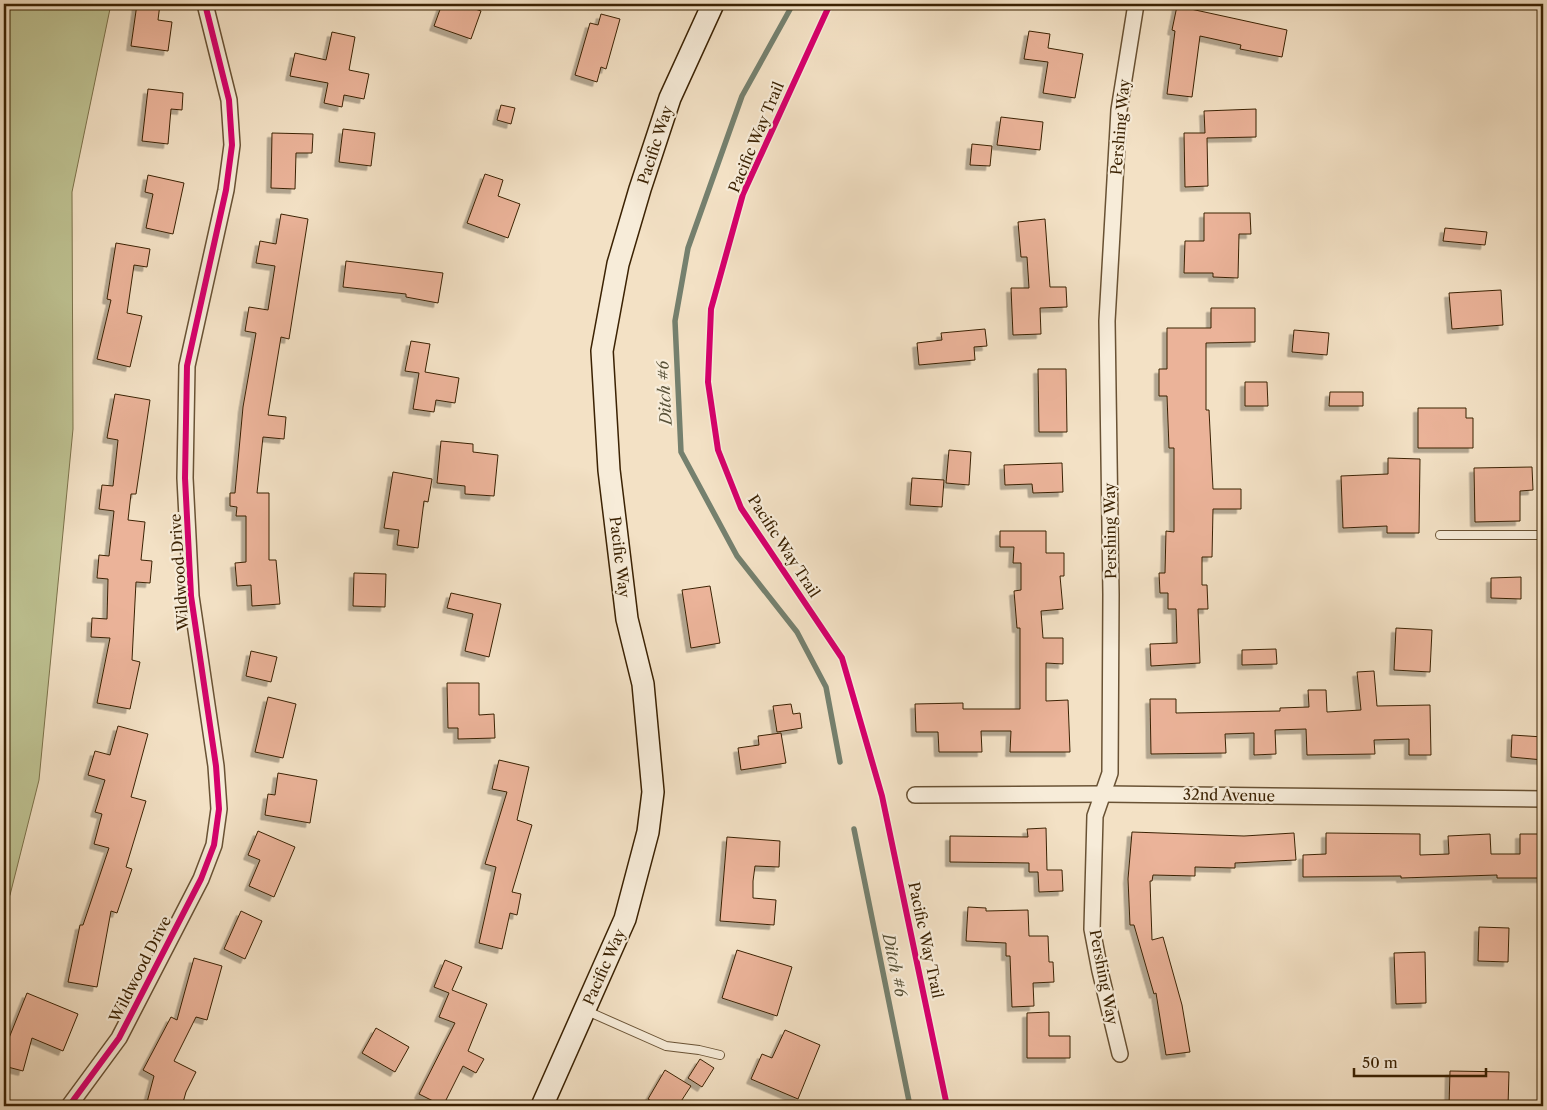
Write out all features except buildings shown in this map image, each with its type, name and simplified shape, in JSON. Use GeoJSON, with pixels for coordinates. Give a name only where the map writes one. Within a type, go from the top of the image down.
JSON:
{"type":"FeatureCollection","features":[{"type":"Feature","properties":{"kind":"main road","name":"Pacific Way"},"geometry":{"type":"LineString","coordinates":[[542,1106],[625,919],[648,832],[653,792],[642,673],[628,619],[609,470],[602,350],[618,264],[640,189],[670,98],[713,4]]}},
{"type":"Feature","properties":{"kind":"street","name":"Wildwood Drive"},"geometry":{"type":"LineString","coordinates":[[69,1106],[119,1038],[201,879],[214,845],[219,809],[216,766],[190,596],[185,478],[187,366],[226,190],[232,145],[229,100],[206,4]]}},
{"type":"Feature","properties":{"kind":"street","name":"Pershing Way"},"geometry":{"type":"LineString","coordinates":[[1120,1054],[1092,929],[1095,816],[1110,773],[1111,594],[1107,321],[1119,110],[1136,4]]}},
{"type":"Feature","properties":{"kind":"street","name":"32nd Avenue"},"geometry":{"type":"LineString","coordinates":[[915,795],[1104,794],[1543,799]]}},
{"type":"Feature","properties":{"kind":"lane"},"geometry":{"type":"LineString","coordinates":[[1440,535],[1543,535]]}},
{"type":"Feature","properties":{"kind":"lane"},"geometry":{"type":"LineString","coordinates":[[585,1010],[666,1046],[720,1055]]}},
{"type":"Feature","properties":{"kind":"green space"},"geometry":{"type":"Polygon","coordinates":[[[4,4],[111,4],[72,192],[73,429],[39,780],[10,895],[4,906],[4,4]]]}},
{"type":"Feature","properties":{"kind":"waterway","name":"Ditch #6"},"geometry":{"type":"LineString","coordinates":[[793,4],[742,96],[688,248],[675,321],[681,452],[737,556],[797,632],[826,687],[840,762]]}},
{"type":"Feature","properties":{"kind":"waterway","name":"Ditch #6"},"geometry":{"type":"LineString","coordinates":[[854,829],[910,1106]]}},
{"type":"Feature","properties":{"kind":"cycle path"},"geometry":{"type":"LineString","coordinates":[[69,1106],[119,1038],[201,879],[214,845],[219,809],[216,766],[191,596],[185,478],[187,366],[226,190],[232,145],[229,100],[205,4]]}},
{"type":"Feature","properties":{"kind":"cycle path","name":"Pacific Way Trail"},"geometry":{"type":"LineString","coordinates":[[830,4],[743,194],[711,309],[708,382],[718,450],[741,508],[842,658],[882,796],[947,1106]]}}]}
